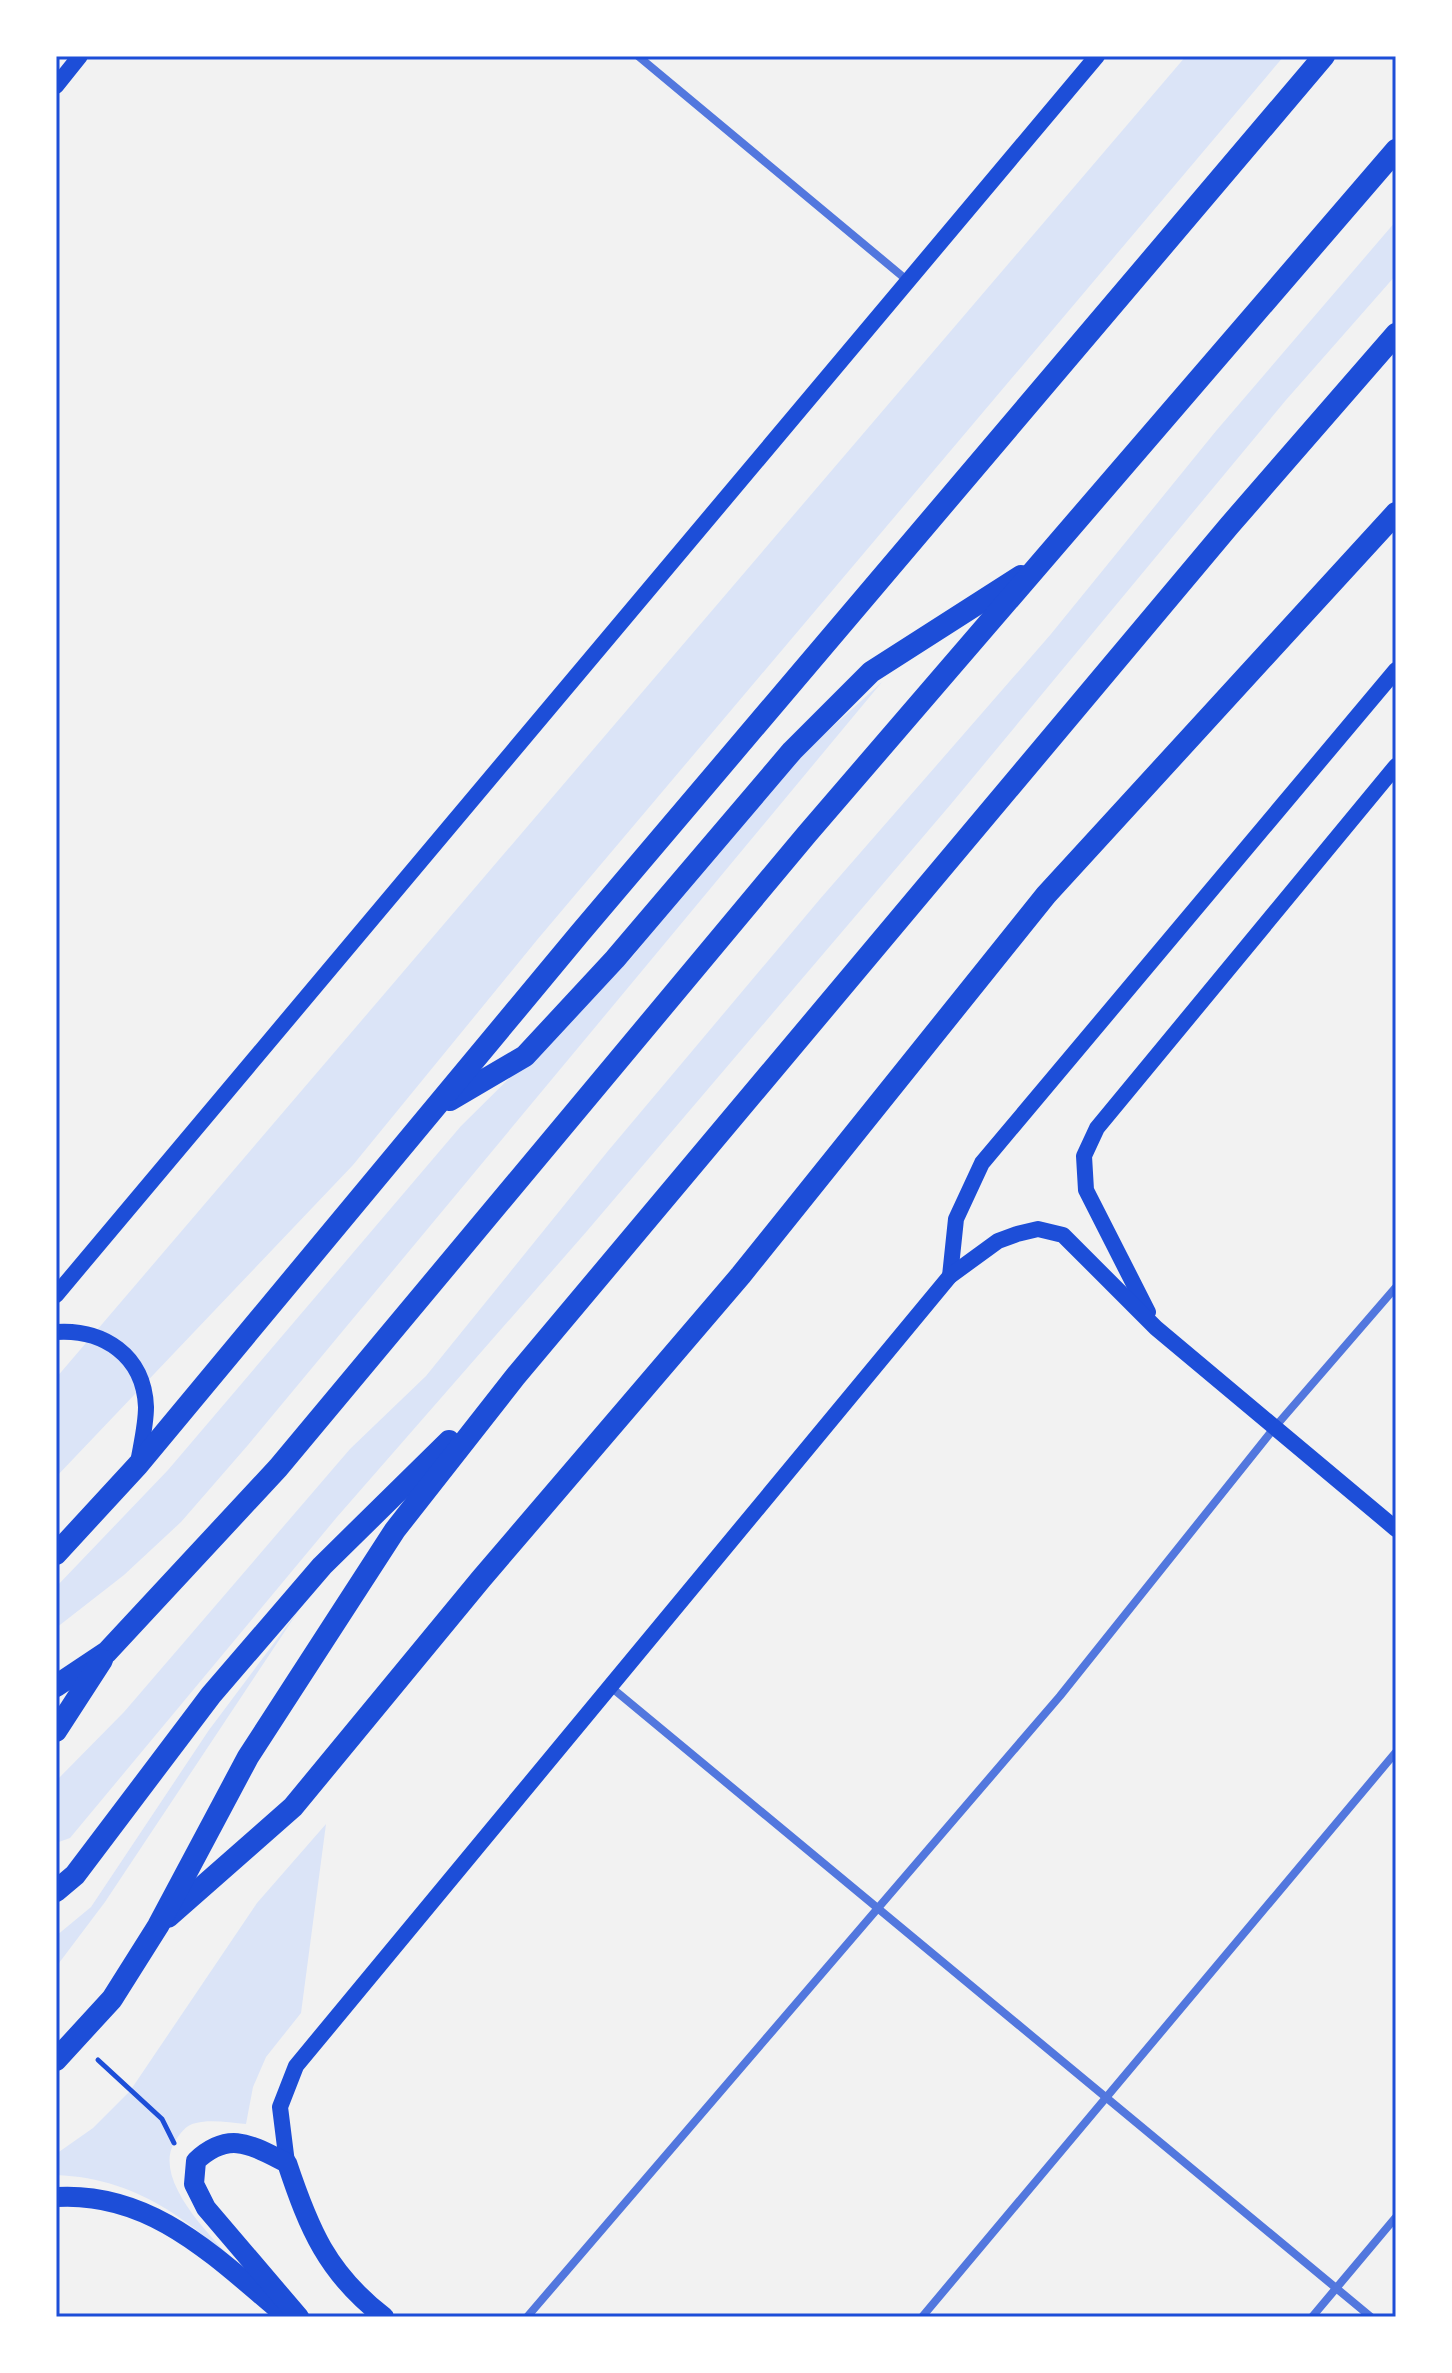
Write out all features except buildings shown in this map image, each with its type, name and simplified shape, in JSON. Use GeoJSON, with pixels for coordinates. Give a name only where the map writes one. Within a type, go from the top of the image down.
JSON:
{"type":"FeatureCollection","features":[{"type":"Feature","properties":{"kind":"highway"},"geometry":{"type":"LineString","coordinates":[[56,1554],[138,1465],[580,933],[1324,56]]}},
{"type":"Feature","properties":{"kind":"highway"},"geometry":{"type":"LineString","coordinates":[[56,1731],[107,1652],[278,1468],[807,834],[1396,150]]}},
{"type":"Feature","properties":{"kind":"highway"},"geometry":{"type":"LineString","coordinates":[[56,2060],[112,1999],[158,1926],[248,1757],[395,1530],[515,1377],[1229,526],[1396,334]]}},
{"type":"Feature","properties":{"kind":"highway"},"geometry":{"type":"LineString","coordinates":[[158,1926],[293,1807],[481,1579],[741,1275],[1046,895],[1396,513]]}},
{"type":"Feature","properties":{"kind":"highway"},"geometry":{"type":"LineString","coordinates":[[438,1107],[525,1056],[615,959],[792,751],[871,672],[1042,563]]}},
{"type":"Feature","properties":{"kind":"highway"},"geometry":{"type":"LineString","coordinates":[[56,1891],[75,1875],[211,1695],[322,1566],[515,1377]]}},
{"type":"Feature","properties":{"kind":"highway"},"geometry":{"type":"LineString","coordinates":[[56,1686],[107,1652]]}},
{"type":"Feature","properties":{"kind":"main road"},"geometry":{"type":"LineString","coordinates":[[56,86],[80,56]]}},
{"type":"Feature","properties":{"kind":"main road"},"geometry":{"type":"LineString","coordinates":[[56,1295],[1097,56]]}},
{"type":"Feature","properties":{"kind":"main road"},"geometry":{"type":"LineString","coordinates":[[950,1276],[956,1219],[982,1163],[1396,670]]}},
{"type":"Feature","properties":{"kind":"main road"},"geometry":{"type":"LineString","coordinates":[[1156,1328],[1086,1190],[1084,1156],[1097,1128],[1396,766]]}},
{"type":"Feature","properties":{"kind":"main road"},"geometry":{"type":"LineString","coordinates":[[384,2317],[332,2268],[307,2222],[287,2163],[280,2107],[296,2066],[950,1276],[998,1241],[1017,1234],[1038,1229],[1063,1235],[1156,1328],[1396,1529]]}},
{"type":"Feature","properties":{"kind":"main road"},"geometry":{"type":"LineString","coordinates":[[56,1332],[81,1331],[116,1345],[138,1371],[146,1406],[138,1465]]}},
{"type":"Feature","properties":{"kind":"main road"},"geometry":{"type":"LineString","coordinates":[[287,2163],[258,2148],[232,2142],[213,2145],[196,2161],[194,2184],[206,2208],[299,2317]]}},
{"type":"Feature","properties":{"kind":"main road"},"geometry":{"type":"LineString","coordinates":[[56,2197],[119,2201],[151,2213],[185,2233],[287,2317]]}},
{"type":"Feature","properties":{"kind":"street"},"geometry":{"type":"LineString","coordinates":[[638,56],[908,282]]}},
{"type":"Feature","properties":{"kind":"street"},"geometry":{"type":"LineString","coordinates":[[527,2317],[1060,1696],[1275,1427],[1396,1287]]}},
{"type":"Feature","properties":{"kind":"street"},"geometry":{"type":"LineString","coordinates":[[612,1688],[1371,2317]]}},
{"type":"Feature","properties":{"kind":"street"},"geometry":{"type":"LineString","coordinates":[[922,2317],[1396,1752]]}},
{"type":"Feature","properties":{"kind":"street"},"geometry":{"type":"LineString","coordinates":[[1312,2317],[1396,2217]]}},
{"type":"Feature","properties":{"kind":"path"},"geometry":{"type":"LineString","coordinates":[[88,2051],[162,2119]]}},
{"type":"Feature","properties":{"kind":"shaded area"},"geometry":{"type":"Polygon","coordinates":[[[1186,56],[1284,56],[537,940],[353,1165],[56,1477],[56,1378],[1186,56]]]}},
{"type":"Feature","properties":{"kind":"shaded area"},"geometry":{"type":"Polygon","coordinates":[[[1396,221],[1396,275],[1286,400],[951,804],[587,1231],[337,1517],[70,1838],[56,1843],[56,1781],[124,1712],[350,1449],[426,1376],[608,1151],[820,899],[1051,634],[1216,431],[1396,221]]]}},
{"type":"Feature","properties":{"kind":"shaded area"},"geometry":{"type":"Polygon","coordinates":[[[882,682],[181,1522],[124,1575],[56,1628],[56,1587],[168,1470],[461,1126],[633,956],[693,880],[808,749],[882,682]]]}},
{"type":"Feature","properties":{"kind":"shaded area"},"geometry":{"type":"Polygon","coordinates":[[[301,1607],[105,1902],[56,1967],[56,1936],[91,1907],[209,1730],[301,1607]]]}},
{"type":"Feature","properties":{"kind":"shaded area"},"geometry":{"type":"Polygon","coordinates":[[[326,1824],[301,2013],[266,2057],[253,2087],[246,2124],[208,2121],[189,2126],[174,2143],[170,2163],[176,2186],[209,2234],[290,2313],[211,2242],[156,2203],[126,2189],[93,2179],[56,2175],[56,2154],[93,2128],[130,2091],[257,1903],[326,1824]]]}}]}
